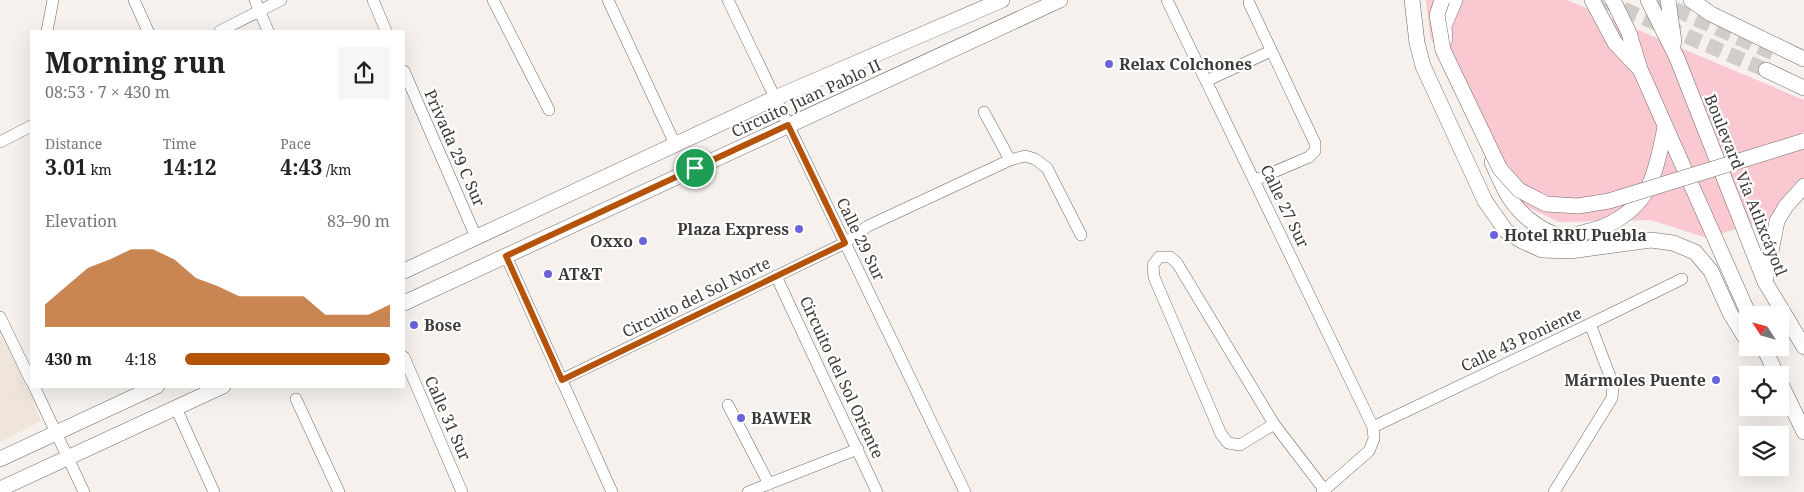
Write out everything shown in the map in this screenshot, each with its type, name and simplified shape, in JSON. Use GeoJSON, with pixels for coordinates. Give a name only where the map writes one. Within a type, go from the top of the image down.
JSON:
{"type":"FeatureCollection","features":[{"type":"Feature","properties":{"kind":"main road","name":"Circuito Juan Pablo II"},"geometry":{"type":"LineString","coordinates":[[405,271],[775,98],[1002,0]]}},
{"type":"Feature","properties":{"kind":"main road","name":"Circuito Juan Pablo II"},"geometry":{"type":"LineString","coordinates":[[405,303],[1060,0]]}},
{"type":"Feature","properties":{"kind":"main road"},"geometry":{"type":"LineString","coordinates":[[1412,0],[1417,43],[1423,66],[1485,201],[1502,228],[1522,241],[1542,250],[1570,251],[1651,240],[1673,243],[1695,252],[1711,271],[1730,313],[1739,328]]}},
{"type":"Feature","properties":{"kind":"main road"},"geometry":{"type":"LineString","coordinates":[[1442,0],[1437,15],[1443,50],[1500,169],[1520,190],[1546,204],[1578,206],[1609,201],[1804,141]]}},
{"type":"Feature","properties":{"kind":"main road"},"geometry":{"type":"LineString","coordinates":[[1455,0],[1444,26],[1447,64],[1507,196],[1529,221],[1546,232],[1566,236],[1596,230],[1622,217],[1642,198],[1655,169],[1665,127]]}},
{"type":"Feature","properties":{"kind":"main road"},"geometry":{"type":"LineString","coordinates":[[1592,0],[1615,43],[1640,69]]}},
{"type":"Feature","properties":{"kind":"main road"},"geometry":{"type":"LineString","coordinates":[[1613,0],[1630,34],[1640,69],[1665,127],[1745,306]]}},
{"type":"Feature","properties":{"kind":"main road"},"geometry":{"type":"LineString","coordinates":[[1648,0],[1677,58]]}},
{"type":"Feature","properties":{"kind":"main road"},"geometry":{"type":"LineString","coordinates":[[1668,0],[1677,58]]}},
{"type":"Feature","properties":{"kind":"main road"},"geometry":{"type":"LineString","coordinates":[[1691,0],[1711,14],[1804,59]]}},
{"type":"Feature","properties":{"kind":"main road"},"geometry":{"type":"LineString","coordinates":[[1773,53],[1804,67]]}},
{"type":"Feature","properties":{"kind":"main road","name":"Boulevard Vía Atlixcáyotl"},"geometry":{"type":"LineString","coordinates":[[1677,58],[1765,282],[1804,346]]}},
{"type":"Feature","properties":{"kind":"main road"},"geometry":{"type":"LineString","coordinates":[[1766,70],[1804,88]]}},
{"type":"Feature","properties":{"kind":"main road"},"geometry":{"type":"LineString","coordinates":[[1765,282],[1778,221],[1786,206],[1804,187]]}},
{"type":"Feature","properties":{"kind":"main road"},"geometry":{"type":"LineString","coordinates":[[0,459],[153,388]]}},
{"type":"Feature","properties":{"kind":"main road"},"geometry":{"type":"LineString","coordinates":[[0,489],[219,388]]}},
{"type":"Feature","properties":{"kind":"main road"},"geometry":{"type":"LineString","coordinates":[[1789,401],[1804,432]]}},
{"type":"Feature","properties":{"kind":"street"},"geometry":{"type":"LineString","coordinates":[[47,30],[53,0]]}},
{"type":"Feature","properties":{"kind":"street"},"geometry":{"type":"LineString","coordinates":[[134,0],[148,30]]}},
{"type":"Feature","properties":{"kind":"street"},"geometry":{"type":"LineString","coordinates":[[221,30],[257,5],[280,0]]}},
{"type":"Feature","properties":{"kind":"street"},"geometry":{"type":"LineString","coordinates":[[373,0],[386,30]]}},
{"type":"Feature","properties":{"kind":"street"},"geometry":{"type":"LineString","coordinates":[[493,0],[549,110]]}},
{"type":"Feature","properties":{"kind":"street"},"geometry":{"type":"LineString","coordinates":[[608,0],[675,144]]}},
{"type":"Feature","properties":{"kind":"street","name":"Calle 29 Sur"},"geometry":{"type":"LineString","coordinates":[[728,0],[965,492]]}},
{"type":"Feature","properties":{"kind":"street","name":"Calle 27 Sur"},"geometry":{"type":"LineString","coordinates":[[1167,0],[1373,426]]}},
{"type":"Feature","properties":{"kind":"street"},"geometry":{"type":"LineString","coordinates":[[1249,3],[1315,143],[1315,151],[1309,157],[1255,180]]}},
{"type":"Feature","properties":{"kind":"street"},"geometry":{"type":"LineString","coordinates":[[257,5],[268,30]]}},
{"type":"Feature","properties":{"kind":"street"},"geometry":{"type":"LineString","coordinates":[[1206,82],[1271,51]]}},
{"type":"Feature","properties":{"kind":"street","name":"Privada 29 C Sur"},"geometry":{"type":"LineString","coordinates":[[405,73],[476,237]]}},
{"type":"Feature","properties":{"kind":"street"},"geometry":{"type":"LineString","coordinates":[[984,112],[1010,160],[1024,156],[1036,159],[1046,168],[1080,235]]}},
{"type":"Feature","properties":{"kind":"street"},"geometry":{"type":"LineString","coordinates":[[0,142],[30,127]]}},
{"type":"Feature","properties":{"kind":"street","name":"Circuito del Sol Norte"},"geometry":{"type":"LineString","coordinates":[[562,380],[845,243],[868,226],[1010,160]]}},
{"type":"Feature","properties":{"kind":"street"},"geometry":{"type":"LineString","coordinates":[[506,256],[612,492]]}},
{"type":"Feature","properties":{"kind":"street"},"geometry":{"type":"LineString","coordinates":[[1274,424],[1240,445],[1228,443],[1221,434],[1154,277],[1154,265],[1159,257],[1170,257],[1177,263],[1274,424],[1314,475],[1324,491],[1369,451],[1374,439],[1373,426]]}},
{"type":"Feature","properties":{"kind":"street","name":"Circuito del Sol Oriente"},"geometry":{"type":"LineString","coordinates":[[776,276],[877,492]]}},
{"type":"Feature","properties":{"kind":"street","name":"Calle 43 Poniente"},"geometry":{"type":"LineString","coordinates":[[1373,426],[1590,324],[1682,278]]}},
{"type":"Feature","properties":{"kind":"street"},"geometry":{"type":"LineString","coordinates":[[0,317],[30,379]]}},
{"type":"Feature","properties":{"kind":"street"},"geometry":{"type":"LineString","coordinates":[[1554,492],[1612,398],[1613,384],[1590,324]]}},
{"type":"Feature","properties":{"kind":"street","name":"Calle 31 Sur"},"geometry":{"type":"LineString","coordinates":[[405,359],[462,492]]}},
{"type":"Feature","properties":{"kind":"street"},"geometry":{"type":"LineString","coordinates":[[35,388],[84,492]]}},
{"type":"Feature","properties":{"kind":"street"},"geometry":{"type":"LineString","coordinates":[[296,399],[339,492]]}},
{"type":"Feature","properties":{"kind":"street"},"geometry":{"type":"LineString","coordinates":[[728,405],[768,484]]}},
{"type":"Feature","properties":{"kind":"street"},"geometry":{"type":"LineString","coordinates":[[176,408],[214,492]]}},
{"type":"Feature","properties":{"kind":"street"},"geometry":{"type":"LineString","coordinates":[[748,492],[858,449]]}},
{"type":"Feature","properties":{"kind":"shaded area"},"geometry":{"type":"Polygon","coordinates":[[[1426,0],[1567,0],[1804,100],[1804,178],[1775,217],[1707,238],[1651,220],[1559,222],[1503,195],[1430,36],[1426,0]]]}},
{"type":"Feature","properties":{"kind":"shaded area"},"geometry":{"type":"Polygon","coordinates":[[[0,333],[31,395],[41,421],[0,442],[0,333]]]}},
{"type":"Feature","properties":{"kind":"tunnel"},"geometry":{"type":"LineString","coordinates":[[1602,0],[1766,70]]}},
{"type":"Feature","properties":{"kind":"tunnel"},"geometry":{"type":"LineString","coordinates":[[1654,0],[1773,53]]}},
{"type":"Feature","properties":{"kind":"place","name":"Relax Colchones"},"geometry":{"type":"Point","coordinates":[1109,64]}},
{"type":"Feature","properties":{"kind":"place","name":"Plaza Express"},"geometry":{"type":"Point","coordinates":[799,229]}},
{"type":"Feature","properties":{"kind":"place","name":"Hotel RRU Puebla"},"geometry":{"type":"Point","coordinates":[1494,235]}},
{"type":"Feature","properties":{"kind":"place","name":"Oxxo"},"geometry":{"type":"Point","coordinates":[643,241]}},
{"type":"Feature","properties":{"kind":"place","name":"AT&T"},"geometry":{"type":"Point","coordinates":[548,274]}},
{"type":"Feature","properties":{"kind":"place","name":"Bose"},"geometry":{"type":"Point","coordinates":[414,325]}},
{"type":"Feature","properties":{"kind":"place","name":"Mármoles Puente"},"geometry":{"type":"Point","coordinates":[1716,380]}},
{"type":"Feature","properties":{"kind":"place","name":"BAWER"},"geometry":{"type":"Point","coordinates":[741,418]}},
{"type":"Feature","properties":{"kind":"route"},"geometry":{"type":"LineString","coordinates":[[788,125],[845,243],[562,380],[506,256],[695,168],[788,125]]}}]}
